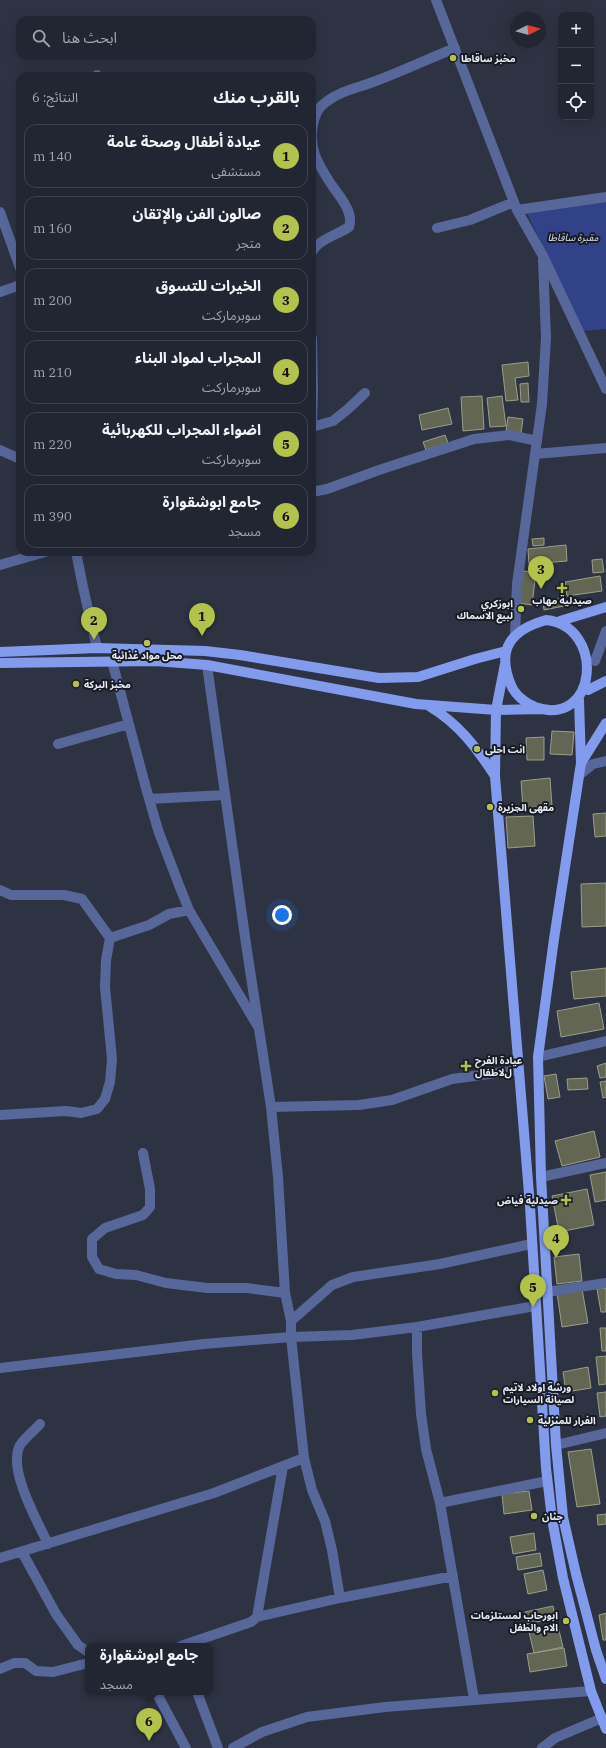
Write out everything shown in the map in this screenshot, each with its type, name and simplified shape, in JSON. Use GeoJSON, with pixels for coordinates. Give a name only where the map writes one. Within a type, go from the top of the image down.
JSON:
{"type":"FeatureCollection","features":[{"type":"Feature","properties":{"kind":"main road"},"geometry":{"type":"LineString","coordinates":[[560,621],[606,607]]}},
{"type":"Feature","properties":{"kind":"main road"},"geometry":{"type":"LineString","coordinates":[[0,663],[155,661],[207,665],[427,705],[496,710],[562,709],[579,700],[588,690],[593,678],[595,662],[591,648],[584,636],[573,627],[560,621],[546,620],[531,624],[515,635],[506,651],[496,710],[495,776],[519,1070],[547,1481],[552,1519],[563,1578],[591,1691],[606,1729]]}},
{"type":"Feature","properties":{"kind":"main road"},"geometry":{"type":"LineString","coordinates":[[0,652],[97,648],[205,652],[240,655],[379,678],[418,677],[506,651]]}},
{"type":"Feature","properties":{"kind":"main road"},"geometry":{"type":"LineString","coordinates":[[505,664],[507,677],[516,693],[530,705],[542,709]]}},
{"type":"Feature","properties":{"kind":"main road"},"geometry":{"type":"LineString","coordinates":[[588,690],[606,681]]}},
{"type":"Feature","properties":{"kind":"main road"},"geometry":{"type":"LineString","coordinates":[[579,700],[581,763],[554,939],[538,1057],[547,1292],[556,1445],[563,1517],[596,1650],[606,1679]]}},
{"type":"Feature","properties":{"kind":"main road"},"geometry":{"type":"LineString","coordinates":[[427,705],[442,714],[461,730],[495,776]]}},
{"type":"Feature","properties":{"kind":"main road"},"geometry":{"type":"LineString","coordinates":[[581,763],[606,723]]}},
{"type":"Feature","properties":{"kind":"street"},"geometry":{"type":"LineString","coordinates":[[436,0],[515,206],[543,256],[606,389]]}},
{"type":"Feature","properties":{"kind":"street"},"geometry":{"type":"LineString","coordinates":[[316,115],[324,103],[335,96],[374,82],[455,48]]}},
{"type":"Feature","properties":{"kind":"street"},"geometry":{"type":"LineString","coordinates":[[316,159],[349,212],[351,220],[349,227],[316,246]]}},
{"type":"Feature","properties":{"kind":"street"},"geometry":{"type":"LineString","coordinates":[[436,228],[470,220],[515,206],[606,197]]}},
{"type":"Feature","properties":{"kind":"street"},"geometry":{"type":"LineString","coordinates":[[0,212],[16,257]]}},
{"type":"Feature","properties":{"kind":"street"},"geometry":{"type":"LineString","coordinates":[[515,635],[517,584],[542,404],[546,338],[543,256]]}},
{"type":"Feature","properties":{"kind":"street"},"geometry":{"type":"LineString","coordinates":[[0,292],[16,286]]}},
{"type":"Feature","properties":{"kind":"street"},"geometry":{"type":"LineString","coordinates":[[316,426],[333,421],[364,393]]}},
{"type":"Feature","properties":{"kind":"street"},"geometry":{"type":"LineString","coordinates":[[316,491],[327,489],[474,439],[510,435],[537,441]]}},
{"type":"Feature","properties":{"kind":"street"},"geometry":{"type":"LineString","coordinates":[[535,454],[606,448]]}},
{"type":"Feature","properties":{"kind":"street"},"geometry":{"type":"LineString","coordinates":[[0,450],[16,456]]}},
{"type":"Feature","properties":{"kind":"street"},"geometry":{"type":"LineString","coordinates":[[0,565],[31,556]]}},
{"type":"Feature","properties":{"kind":"street"},"geometry":{"type":"LineString","coordinates":[[77,556],[82,587],[97,648]]}},
{"type":"Feature","properties":{"kind":"street"},"geometry":{"type":"LineString","coordinates":[[595,662],[606,631]]}},
{"type":"Feature","properties":{"kind":"street"},"geometry":{"type":"LineString","coordinates":[[112,662],[158,830],[189,910],[260,1031]]}},
{"type":"Feature","properties":{"kind":"street"},"geometry":{"type":"LineString","coordinates":[[207,665],[271,1107],[278,1177],[285,1293],[291,1321],[291,1337],[304,1458],[312,1490],[325,1521],[332,1550],[340,1598]]}},
{"type":"Feature","properties":{"kind":"street"},"geometry":{"type":"LineString","coordinates":[[58,744],[129,724]]}},
{"type":"Feature","properties":{"kind":"street"},"geometry":{"type":"LineString","coordinates":[[579,775],[593,764],[606,761]]}},
{"type":"Feature","properties":{"kind":"street"},"geometry":{"type":"LineString","coordinates":[[149,799],[225,795]]}},
{"type":"Feature","properties":{"kind":"street"},"geometry":{"type":"LineString","coordinates":[[0,890],[11,895],[64,895],[82,899],[110,938],[106,960],[105,987],[112,1059],[110,1082],[105,1099],[97,1109],[82,1113],[66,1111],[0,1116]]}},
{"type":"Feature","properties":{"kind":"street"},"geometry":{"type":"LineString","coordinates":[[110,938],[149,925],[169,914],[189,910]]}},
{"type":"Feature","properties":{"kind":"street"},"geometry":{"type":"LineString","coordinates":[[538,1057],[606,1041]]}},
{"type":"Feature","properties":{"kind":"street"},"geometry":{"type":"LineString","coordinates":[[271,1107],[359,1105],[392,1100],[452,1079],[519,1070]]}},
{"type":"Feature","properties":{"kind":"street"},"geometry":{"type":"LineString","coordinates":[[143,1153],[150,1189],[150,1207],[143,1215],[106,1228],[92,1239],[92,1257],[99,1269],[116,1274],[136,1275],[166,1283],[207,1288],[247,1288],[285,1293]]}},
{"type":"Feature","properties":{"kind":"street"},"geometry":{"type":"LineString","coordinates":[[542,1177],[606,1163]]}},
{"type":"Feature","properties":{"kind":"street"},"geometry":{"type":"LineString","coordinates":[[291,1321],[332,1285],[340,1281],[353,1277],[440,1264],[531,1244]]}},
{"type":"Feature","properties":{"kind":"street"},"geometry":{"type":"LineString","coordinates":[[547,1292],[606,1283]]}},
{"type":"Feature","properties":{"kind":"street"},"geometry":{"type":"LineString","coordinates":[[0,1368],[180,1346],[291,1337],[352,1335],[417,1327],[535,1306]]}},
{"type":"Feature","properties":{"kind":"street"},"geometry":{"type":"LineString","coordinates":[[417,1327],[421,1414],[426,1449],[440,1503],[474,1699]]}},
{"type":"Feature","properties":{"kind":"street"},"geometry":{"type":"LineString","coordinates":[[40,1424],[20,1446],[16,1462],[20,1481],[48,1544]]}},
{"type":"Feature","properties":{"kind":"street"},"geometry":{"type":"LineString","coordinates":[[556,1445],[606,1433]]}},
{"type":"Feature","properties":{"kind":"street"},"geometry":{"type":"LineString","coordinates":[[0,1558],[214,1493],[304,1458]]}},
{"type":"Feature","properties":{"kind":"street"},"geometry":{"type":"LineString","coordinates":[[257,1617],[283,1466]]}},
{"type":"Feature","properties":{"kind":"street"},"geometry":{"type":"LineString","coordinates":[[440,1503],[547,1481]]}},
{"type":"Feature","properties":{"kind":"street"},"geometry":{"type":"LineString","coordinates":[[22,1552],[56,1614],[78,1645],[85,1650]]}},
{"type":"Feature","properties":{"kind":"street"},"geometry":{"type":"LineString","coordinates":[[190,1643],[251,1622],[257,1617],[340,1598],[452,1576]]}},
{"type":"Feature","properties":{"kind":"street"},"geometry":{"type":"LineString","coordinates":[[0,1669],[14,1663],[25,1663],[36,1671],[53,1672],[85,1664]]}},
{"type":"Feature","properties":{"kind":"street"},"geometry":{"type":"LineString","coordinates":[[233,1748],[262,1732],[307,1717],[385,1707],[591,1691]]}},
{"type":"Feature","properties":{"kind":"street"},"geometry":{"type":"LineString","coordinates":[[158,1695],[186,1748]]}},
{"type":"Feature","properties":{"kind":"street"},"geometry":{"type":"LineString","coordinates":[[198,1695],[218,1748]]}},
{"type":"Feature","properties":{"kind":"street"},"geometry":{"type":"LineString","coordinates":[[542,1748],[555,1738],[602,1718]]}},
{"type":"Feature","properties":{"kind":"green space","name":"مقبرة ساقاطا"},"geometry":{"type":"Polygon","coordinates":[[[606,201],[606,329],[583,331],[526,211],[606,201]]]}},
{"type":"Feature","properties":{"kind":"building"},"geometry":{"type":"Polygon","coordinates":[[[528,362],[529,376],[515,378],[518,400],[506,401],[502,365],[528,362]]]}},
{"type":"Feature","properties":{"kind":"building"},"geometry":{"type":"Polygon","coordinates":[[[528,383],[529,402],[521,402],[520,384],[528,383]]]}},
{"type":"Feature","properties":{"kind":"building"},"geometry":{"type":"Polygon","coordinates":[[[482,396],[484,429],[463,431],[461,397],[482,396]]]}},
{"type":"Feature","properties":{"kind":"building"},"geometry":{"type":"Polygon","coordinates":[[[502,396],[506,426],[490,427],[487,398],[502,396]]]}},
{"type":"Feature","properties":{"kind":"building"},"geometry":{"type":"Polygon","coordinates":[[[448,408],[452,424],[422,430],[419,415],[448,408]]]}},
{"type":"Feature","properties":{"kind":"building"},"geometry":{"type":"Polygon","coordinates":[[[508,417],[523,419],[521,433],[506,432],[508,417]]]}},
{"type":"Feature","properties":{"kind":"building"},"geometry":{"type":"Polygon","coordinates":[[[445,435],[448,443],[426,450],[423,442],[445,435]]]}},
{"type":"Feature","properties":{"kind":"building"},"geometry":{"type":"Polygon","coordinates":[[[544,538],[544,545],[533,546],[532,539],[544,538]]]}},
{"type":"Feature","properties":{"kind":"building"},"geometry":{"type":"Polygon","coordinates":[[[566,545],[567,561],[529,564],[528,549],[566,545]]]}},
{"type":"Feature","properties":{"kind":"building"},"geometry":{"type":"Polygon","coordinates":[[[602,559],[604,572],[593,573],[592,560],[602,559]]]}},
{"type":"Feature","properties":{"kind":"building"},"geometry":{"type":"Polygon","coordinates":[[[522,571],[536,572],[532,605],[519,603],[522,571]]]}},
{"type":"Feature","properties":{"kind":"building"},"geometry":{"type":"Polygon","coordinates":[[[600,576],[602,591],[567,596],[565,582],[600,576]]]}},
{"type":"Feature","properties":{"kind":"building"},"geometry":{"type":"Polygon","coordinates":[[[563,598],[564,606],[544,610],[543,602],[563,598]]]}},
{"type":"Feature","properties":{"kind":"building"},"geometry":{"type":"Polygon","coordinates":[[[552,731],[574,732],[572,755],[550,754],[552,731]]]}},
{"type":"Feature","properties":{"kind":"building"},"geometry":{"type":"Polygon","coordinates":[[[544,737],[544,760],[527,760],[526,738],[544,737]]]}},
{"type":"Feature","properties":{"kind":"building"},"geometry":{"type":"Polygon","coordinates":[[[550,778],[552,806],[523,808],[521,781],[550,778]]]}},
{"type":"Feature","properties":{"kind":"building"},"geometry":{"type":"Polygon","coordinates":[[[606,813],[606,836],[595,837],[593,814],[606,813]]]}},
{"type":"Feature","properties":{"kind":"building"},"geometry":{"type":"Polygon","coordinates":[[[533,816],[535,846],[508,848],[506,817],[533,816]]]}},
{"type":"Feature","properties":{"kind":"building"},"geometry":{"type":"Polygon","coordinates":[[[606,883],[606,926],[582,927],[581,884],[606,883]]]}},
{"type":"Feature","properties":{"kind":"building"},"geometry":{"type":"Polygon","coordinates":[[[606,968],[606,996],[574,999],[571,972],[606,968]]]}},
{"type":"Feature","properties":{"kind":"building"},"geometry":{"type":"Polygon","coordinates":[[[599,1003],[604,1029],[561,1037],[557,1011],[599,1003]]]}},
{"type":"Feature","properties":{"kind":"building"},"geometry":{"type":"Polygon","coordinates":[[[606,1063],[606,1077],[600,1078],[597,1066],[606,1063]]]}},
{"type":"Feature","properties":{"kind":"building"},"geometry":{"type":"Polygon","coordinates":[[[556,1074],[560,1097],[548,1099],[544,1076],[556,1074]]]}},
{"type":"Feature","properties":{"kind":"building"},"geometry":{"type":"Polygon","coordinates":[[[587,1078],[588,1089],[568,1090],[567,1079],[587,1078]]]}},
{"type":"Feature","properties":{"kind":"building"},"geometry":{"type":"Polygon","coordinates":[[[606,1081],[606,1097],[603,1098],[600,1082],[606,1081]]]}},
{"type":"Feature","properties":{"kind":"building"},"geometry":{"type":"Polygon","coordinates":[[[594,1131],[600,1157],[562,1166],[555,1141],[594,1131]]]}},
{"type":"Feature","properties":{"kind":"building"},"geometry":{"type":"Polygon","coordinates":[[[606,1172],[606,1200],[595,1202],[590,1175],[606,1172]]]}},
{"type":"Feature","properties":{"kind":"building"},"geometry":{"type":"Polygon","coordinates":[[[587,1189],[594,1225],[559,1232],[552,1196],[587,1189]]]}},
{"type":"Feature","properties":{"kind":"building"},"geometry":{"type":"Polygon","coordinates":[[[579,1254],[582,1281],[557,1284],[554,1257],[579,1254]]]}},
{"type":"Feature","properties":{"kind":"building"},"geometry":{"type":"Polygon","coordinates":[[[606,1288],[606,1312],[601,1312],[597,1289],[606,1288]]]}},
{"type":"Feature","properties":{"kind":"building"},"geometry":{"type":"Polygon","coordinates":[[[582,1289],[588,1323],[562,1327],[557,1293],[582,1289]]]}},
{"type":"Feature","properties":{"kind":"building"},"geometry":{"type":"Polygon","coordinates":[[[600,1328],[606,1328],[606,1351],[602,1351],[600,1328]]]}},
{"type":"Feature","properties":{"kind":"building"},"geometry":{"type":"Polygon","coordinates":[[[606,1356],[606,1384],[599,1385],[596,1357],[606,1356]]]}},
{"type":"Feature","properties":{"kind":"building"},"geometry":{"type":"Polygon","coordinates":[[[588,1367],[591,1388],[566,1392],[563,1372],[588,1367]]]}},
{"type":"Feature","properties":{"kind":"building"},"geometry":{"type":"Polygon","coordinates":[[[606,1392],[606,1416],[600,1417],[597,1393],[606,1392]]]}},
{"type":"Feature","properties":{"kind":"building"},"geometry":{"type":"Polygon","coordinates":[[[591,1449],[600,1504],[577,1507],[568,1452],[591,1449]]]}},
{"type":"Feature","properties":{"kind":"building"},"geometry":{"type":"Polygon","coordinates":[[[529,1491],[532,1510],[504,1514],[502,1494],[529,1491]]]}},
{"type":"Feature","properties":{"kind":"building"},"geometry":{"type":"Polygon","coordinates":[[[606,1514],[606,1524],[598,1525],[597,1515],[606,1514]]]}},
{"type":"Feature","properties":{"kind":"building"},"geometry":{"type":"Polygon","coordinates":[[[534,1533],[536,1550],[513,1554],[510,1537],[534,1533]]]}},
{"type":"Feature","properties":{"kind":"building"},"geometry":{"type":"Polygon","coordinates":[[[540,1553],[542,1566],[518,1570],[516,1557],[540,1553]]]}},
{"type":"Feature","properties":{"kind":"building"},"geometry":{"type":"Polygon","coordinates":[[[543,1570],[547,1590],[528,1594],[524,1574],[543,1570]]]}},
{"type":"Feature","properties":{"kind":"building"},"geometry":{"type":"Polygon","coordinates":[[[553,1606],[556,1618],[527,1624],[525,1612],[553,1606]]]}},
{"type":"Feature","properties":{"kind":"building"},"geometry":{"type":"Polygon","coordinates":[[[606,1613],[606,1640],[603,1640],[599,1615],[606,1613]]]}},
{"type":"Feature","properties":{"kind":"building"},"geometry":{"type":"Polygon","coordinates":[[[558,1626],[563,1647],[534,1653],[529,1632],[558,1626]]]}},
{"type":"Feature","properties":{"kind":"building"},"geometry":{"type":"Polygon","coordinates":[[[564,1648],[567,1666],[530,1672],[527,1654],[564,1648]]]}},
{"type":"Feature","properties":{"kind":"place","name":"مخبز ساقاطا"},"geometry":{"type":"Point","coordinates":[453,58]}},
{"type":"Feature","properties":{"kind":"place","name":"صيدلية مهاب"},"geometry":{"type":"Point","coordinates":[562,588]}},
{"type":"Feature","properties":{"kind":"place","name":"الخيرات للتسوق"},"geometry":{"type":"Point","coordinates":[541,589]}},
{"type":"Feature","properties":{"kind":"place","name":"ابوزكري لبيع اﻻسماك"},"geometry":{"type":"Point","coordinates":[521,609]}},
{"type":"Feature","properties":{"kind":"place","name":"عيادة أطفال وصحة عامة"},"geometry":{"type":"Point","coordinates":[202,636]}},
{"type":"Feature","properties":{"kind":"place","name":"صالون الفن والإتقان"},"geometry":{"type":"Point","coordinates":[94,640]}},
{"type":"Feature","properties":{"kind":"place","name":"محل مواد غذائية"},"geometry":{"type":"Point","coordinates":[147,643]}},
{"type":"Feature","properties":{"kind":"place","name":"مخبز البركة"},"geometry":{"type":"Point","coordinates":[76,684]}},
{"type":"Feature","properties":{"kind":"place","name":"انت احلى"},"geometry":{"type":"Point","coordinates":[477,749]}},
{"type":"Feature","properties":{"kind":"place","name":"مقهى الجزيرة"},"geometry":{"type":"Point","coordinates":[490,807]}},
{"type":"Feature","properties":{"kind":"place","name":"عيادة الفرح لﻻطفال"},"geometry":{"type":"Point","coordinates":[466,1066]}},
{"type":"Feature","properties":{"kind":"place","name":"صيدلية فياض"},"geometry":{"type":"Point","coordinates":[566,1200]}},
{"type":"Feature","properties":{"kind":"place","name":"المجراب لمواد البناء"},"geometry":{"type":"Point","coordinates":[556,1258]}},
{"type":"Feature","properties":{"kind":"place","name":"اضواء المجراب للكهربائية"},"geometry":{"type":"Point","coordinates":[533,1307]}},
{"type":"Feature","properties":{"kind":"place","name":"ورشة اوﻻد ﻻتيم لصيانة السيارات"},"geometry":{"type":"Point","coordinates":[495,1393]}},
{"type":"Feature","properties":{"kind":"place","name":"الفرار للمنزلية"},"geometry":{"type":"Point","coordinates":[530,1420]}},
{"type":"Feature","properties":{"kind":"place","name":"جنان"},"geometry":{"type":"Point","coordinates":[534,1516]}},
{"type":"Feature","properties":{"kind":"place","name":"ابورحاب لمستلزمات الام والطفل"},"geometry":{"type":"Point","coordinates":[566,1621]}},
{"type":"Feature","properties":{"kind":"place","name":"جامع ابوشقوارة"},"geometry":{"type":"Point","coordinates":[149,1741]}}]}
